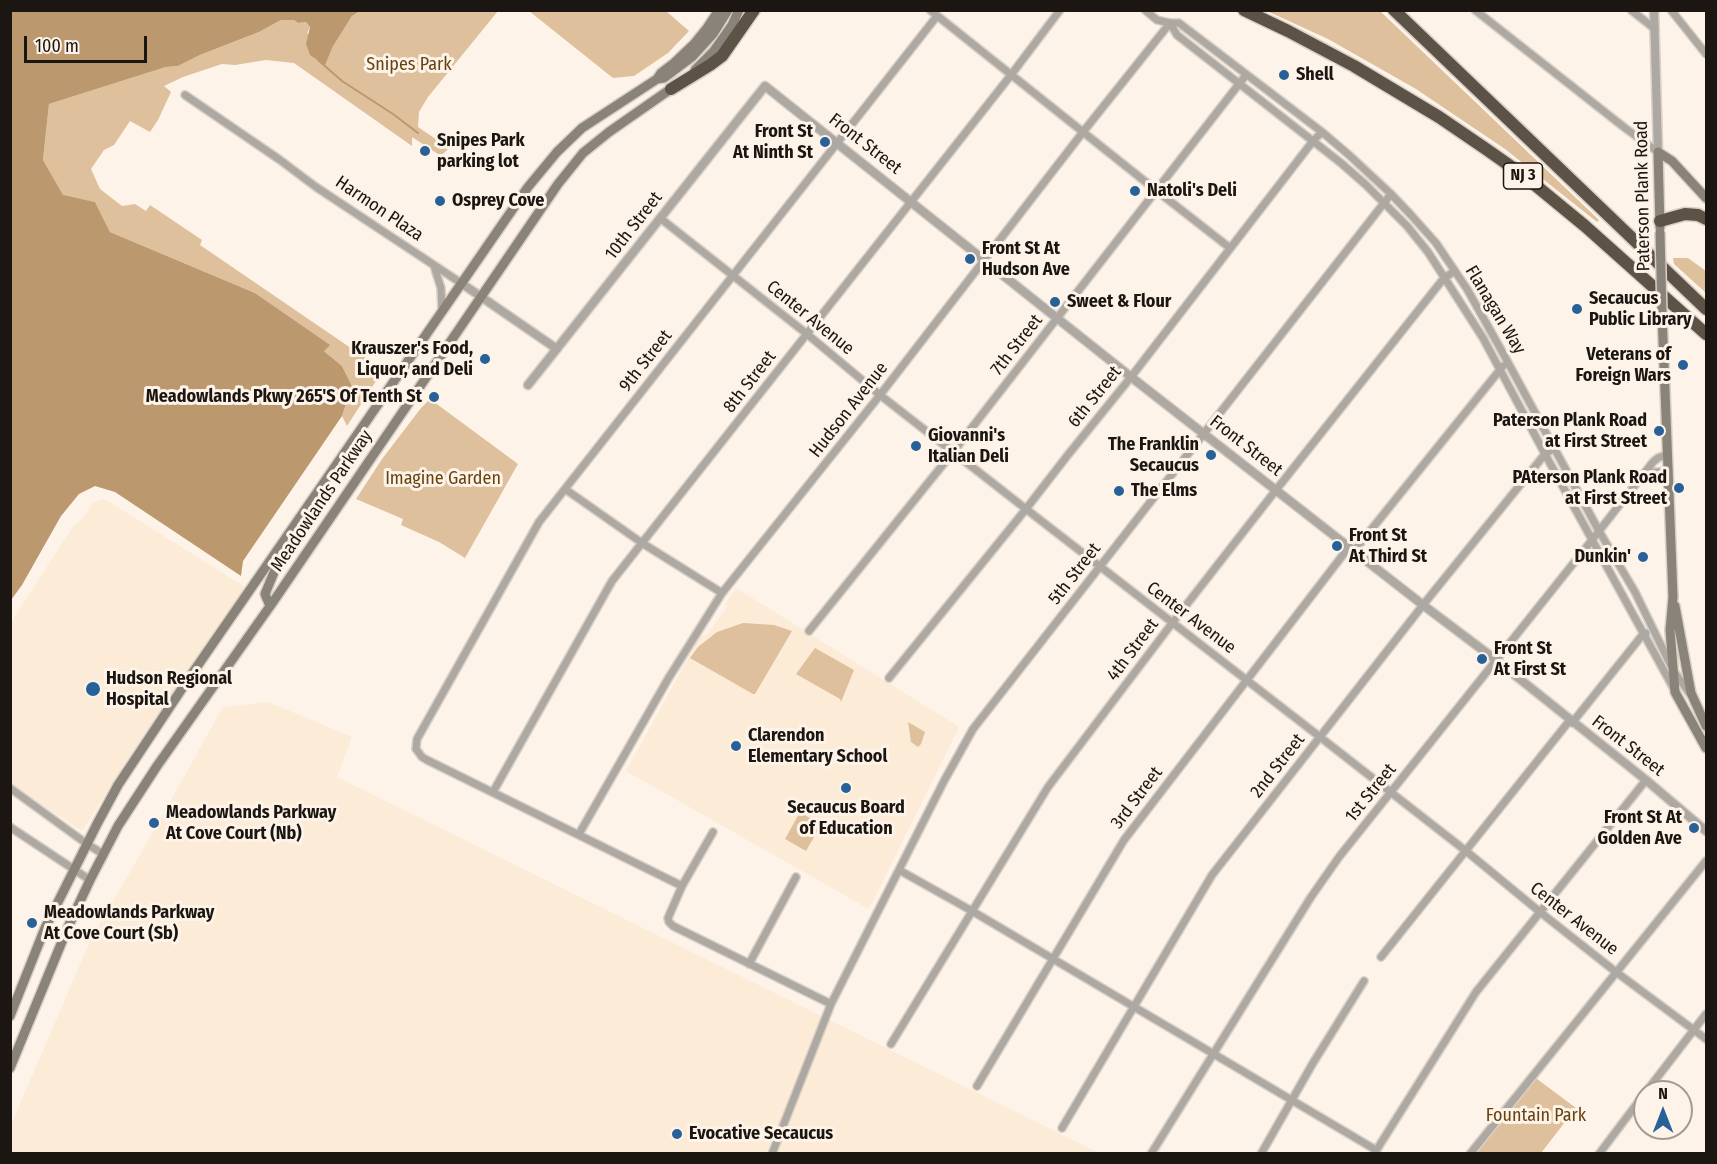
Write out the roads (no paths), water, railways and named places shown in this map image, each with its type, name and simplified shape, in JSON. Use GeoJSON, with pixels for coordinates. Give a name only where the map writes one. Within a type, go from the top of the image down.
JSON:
{"type":"FeatureCollection","features":[{"type":"Feature","properties":{"kind":"highway"},"geometry":{"type":"LineString","coordinates":[[671,89],[722,56],[754,10]]}},
{"type":"Feature","properties":{"kind":"highway","name":"NJ 3"},"geometry":{"type":"LineString","coordinates":[[1244,10],[1354,66],[1431,112],[1486,149],[1578,219],[1707,334]]}},
{"type":"Feature","properties":{"kind":"highway","name":"NJ 3"},"geometry":{"type":"LineString","coordinates":[[1394,10],[1707,309]]}},
{"type":"Feature","properties":{"kind":"highway"},"geometry":{"type":"LineString","coordinates":[[1660,226],[1685,214],[1707,219]]}},
{"type":"Feature","properties":{"kind":"highway","name":"NJ 3"},"geometry":{"type":"LineString","coordinates":[[1642,246],[1707,298]]}},
{"type":"Feature","properties":{"kind":"highway","name":"NJ 3"},"geometry":{"type":"LineString","coordinates":[[1687,317],[1707,340]]}},
{"type":"Feature","properties":{"kind":"main road","name":"Meadowlands Parkway"},"geometry":{"type":"LineString","coordinates":[[10,1016],[45,928],[124,776],[528,187],[557,152],[582,128],[657,79],[694,44],[719,10]]}},
{"type":"Feature","properties":{"kind":"main road"},"geometry":{"type":"LineString","coordinates":[[657,79],[664,78],[692,57],[713,34],[728,10]]}},
{"type":"Feature","properties":{"kind":"main road","name":"Meadowlands Parkway"},"geometry":{"type":"LineString","coordinates":[[10,1068],[68,927],[118,826],[558,184],[583,153],[694,72],[713,52],[739,10]]}},
{"type":"Feature","properties":{"kind":"main road"},"geometry":{"type":"LineString","coordinates":[[1658,152],[1672,161],[1707,198]]}},
{"type":"Feature","properties":{"kind":"main road","name":"Paterson Plank Road"},"geometry":{"type":"LineString","coordinates":[[1658,152],[1673,597],[1670,630],[1675,692]]}},
{"type":"Feature","properties":{"kind":"main road"},"geometry":{"type":"LineString","coordinates":[[270,606],[266,594],[277,565],[276,552]]}},
{"type":"Feature","properties":{"kind":"main road","name":"Paterson Plank Road"},"geometry":{"type":"LineString","coordinates":[[1673,597],[1692,698],[1707,728]]}},
{"type":"Feature","properties":{"kind":"main road"},"geometry":{"type":"LineString","coordinates":[[1675,692],[1707,748]]}},
{"type":"Feature","properties":{"kind":"main road"},"geometry":{"type":"LineString","coordinates":[[1694,726],[1707,728]]}},
{"type":"Feature","properties":{"kind":"street"},"geometry":{"type":"LineString","coordinates":[[930,10],[1230,248]]}},
{"type":"Feature","properties":{"kind":"street","name":"8th Street"},"geometry":{"type":"LineString","coordinates":[[493,792],[612,581],[1060,10]]}},
{"type":"Feature","properties":{"kind":"street","name":"Flanagan Way"},"geometry":{"type":"LineString","coordinates":[[1145,10],[1157,20],[1179,23],[1322,132],[1391,194],[1424,230],[1467,289],[1629,582],[1673,670],[1692,698]]}},
{"type":"Feature","properties":{"kind":"street"},"geometry":{"type":"LineString","coordinates":[[1475,10],[1658,152]]}},
{"type":"Feature","properties":{"kind":"street"},"geometry":{"type":"LineString","coordinates":[[1631,10],[1654,29]]}},
{"type":"Feature","properties":{"kind":"street","name":"Paterson Plank Road"},"geometry":{"type":"LineString","coordinates":[[1654,10],[1658,152]]}},
{"type":"Feature","properties":{"kind":"street"},"geometry":{"type":"LineString","coordinates":[[1671,10],[1707,54]]}},
{"type":"Feature","properties":{"kind":"street","name":"9th Street"},"geometry":{"type":"LineString","coordinates":[[493,792],[422,757],[416,749],[417,739],[534,531],[937,16]]}},
{"type":"Feature","properties":{"kind":"street","name":"Flanagan Way"},"geometry":{"type":"LineString","coordinates":[[1170,23],[1177,34],[1352,173],[1384,202],[1428,252],[1483,338],[1675,692]]}},
{"type":"Feature","properties":{"kind":"street","name":"Hudson Avenue"},"geometry":{"type":"LineString","coordinates":[[579,834],[668,679],[722,593],[880,395],[1170,23]]}},
{"type":"Feature","properties":{"kind":"street","name":"7th Street"},"geometry":{"type":"LineString","coordinates":[[809,631],[953,452],[1246,75]]}},
{"type":"Feature","properties":{"kind":"street","name":"Front Street"},"geometry":{"type":"LineString","coordinates":[[765,86],[1204,434],[1496,660],[1707,831]]}},
{"type":"Feature","properties":{"kind":"street","name":"10th Street"},"geometry":{"type":"LineString","coordinates":[[528,385],[765,86]]}},
{"type":"Feature","properties":{"kind":"street","name":"Harmon Plaza"},"geometry":{"type":"LineString","coordinates":[[184,95],[557,349]]}},
{"type":"Feature","properties":{"kind":"street"},"geometry":{"type":"LineString","coordinates":[[1277,113],[1284,104]]}},
{"type":"Feature","properties":{"kind":"street","name":"6th Street"},"geometry":{"type":"LineString","coordinates":[[889,678],[1026,509],[1322,132]]}},
{"type":"Feature","properties":{"kind":"street"},"geometry":{"type":"LineString","coordinates":[[1352,173],[1359,164]]}},
{"type":"Feature","properties":{"kind":"street","name":"5th Street"},"geometry":{"type":"LineString","coordinates":[[772,1154],[831,1004],[972,729],[1391,194]]}},
{"type":"Feature","properties":{"kind":"street","name":"Center Avenue"},"geometry":{"type":"LineString","coordinates":[[660,218],[880,395],[1466,851],[1616,972],[1707,1039]]}},
{"type":"Feature","properties":{"kind":"street"},"geometry":{"type":"LineString","coordinates":[[1416,237],[1424,230]]}},
{"type":"Feature","properties":{"kind":"street"},"geometry":{"type":"LineString","coordinates":[[434,266],[441,288],[442,310]]}},
{"type":"Feature","properties":{"kind":"street","name":"4th Street"},"geometry":{"type":"LineString","coordinates":[[891,1044],[1048,787],[1276,490],[1444,278],[1455,271]]}},
{"type":"Feature","properties":{"kind":"street","name":"3rd Street"},"geometry":{"type":"LineString","coordinates":[[977,1086],[1124,840],[1246,679],[1499,369],[1508,362]]}},
{"type":"Feature","properties":{"kind":"street"},"geometry":{"type":"LineString","coordinates":[[1524,414],[1534,408]]}},
{"type":"Feature","properties":{"kind":"street","name":"2nd Street"},"geometry":{"type":"LineString","coordinates":[[1062,1128],[1212,875],[1423,605],[1545,454],[1554,448]]}},
{"type":"Feature","properties":{"kind":"street","name":"1st Street"},"geometry":{"type":"LineString","coordinates":[[1151,1154],[1311,897],[1339,857],[1644,473],[1658,458],[1668,454]]}},
{"type":"Feature","properties":{"kind":"street"},"geometry":{"type":"LineString","coordinates":[[1644,473],[1669,471]]}},
{"type":"Feature","properties":{"kind":"street"},"geometry":{"type":"LineString","coordinates":[[565,489],[642,543],[722,593]]}},
{"type":"Feature","properties":{"kind":"street"},"geometry":{"type":"LineString","coordinates":[[1381,957],[1644,633],[1654,636],[1660,642]]}},
{"type":"Feature","properties":{"kind":"street"},"geometry":{"type":"LineString","coordinates":[[898,870],[972,911],[1292,1100],[1375,1152],[1476,992],[1646,780]]}},
{"type":"Feature","properties":{"kind":"street"},"geometry":{"type":"LineString","coordinates":[[10,788],[103,854]]}},
{"type":"Feature","properties":{"kind":"street"},"geometry":{"type":"LineString","coordinates":[[493,792],[682,886]]}},
{"type":"Feature","properties":{"kind":"street"},"geometry":{"type":"LineString","coordinates":[[10,827],[90,880]]}},
{"type":"Feature","properties":{"kind":"street"},"geometry":{"type":"LineString","coordinates":[[713,832],[682,886],[668,918],[669,922],[831,1004]]}},
{"type":"Feature","properties":{"kind":"street"},"geometry":{"type":"LineString","coordinates":[[1470,1154],[1707,861]]}},
{"type":"Feature","properties":{"kind":"street"},"geometry":{"type":"LineString","coordinates":[[749,964],[796,877]]}},
{"type":"Feature","properties":{"kind":"street"},"geometry":{"type":"LineString","coordinates":[[1261,1154],[1364,981]]}},
{"type":"Feature","properties":{"kind":"street"},"geometry":{"type":"LineString","coordinates":[[1656,1080],[1707,1014]]}},
{"type":"Feature","properties":{"kind":"street"},"geometry":{"type":"LineString","coordinates":[[1599,1154],[1633,1110]]}},
{"type":"Feature","properties":{"kind":"waterway"},"geometry":{"type":"LineString","coordinates":[[318,60],[342,81],[418,133]]}},
{"type":"Feature","properties":{"kind":"place","name":"Shell"},"geometry":{"type":"Point","coordinates":[1284,75]}},
{"type":"Feature","properties":{"kind":"place","name":"Front St At Ninth St"},"geometry":{"type":"Point","coordinates":[825,142]}},
{"type":"Feature","properties":{"kind":"place","name":"Snipes Park parking lot"},"geometry":{"type":"Point","coordinates":[425,151]}},
{"type":"Feature","properties":{"kind":"place","name":"Natoli's Deli"},"geometry":{"type":"Point","coordinates":[1135,191]}},
{"type":"Feature","properties":{"kind":"place","name":"Osprey Cove"},"geometry":{"type":"Point","coordinates":[440,201]}},
{"type":"Feature","properties":{"kind":"place","name":"Front St At Hudson Ave"},"geometry":{"type":"Point","coordinates":[970,259]}},
{"type":"Feature","properties":{"kind":"place","name":"Sweet & Flour"},"geometry":{"type":"Point","coordinates":[1055,302]}},
{"type":"Feature","properties":{"kind":"place","name":"Secaucus Public Library"},"geometry":{"type":"Point","coordinates":[1577,309]}},
{"type":"Feature","properties":{"kind":"place","name":"Krauszer's Food, Liquor, and Deli"},"geometry":{"type":"Point","coordinates":[485,359]}},
{"type":"Feature","properties":{"kind":"place","name":"Veterans of Foreign Wars"},"geometry":{"type":"Point","coordinates":[1683,365]}},
{"type":"Feature","properties":{"kind":"place","name":"Meadowlands Pkwy 265'S Of Tenth St"},"geometry":{"type":"Point","coordinates":[434,397]}},
{"type":"Feature","properties":{"kind":"place","name":"Paterson Plank Road at First Street"},"geometry":{"type":"Point","coordinates":[1659,431]}},
{"type":"Feature","properties":{"kind":"place","name":"Giovanni's Italian Deli"},"geometry":{"type":"Point","coordinates":[916,446]}},
{"type":"Feature","properties":{"kind":"place","name":"The Franklin Secaucus"},"geometry":{"type":"Point","coordinates":[1211,455]}},
{"type":"Feature","properties":{"kind":"place","name":"PAterson Plank Road at First Street"},"geometry":{"type":"Point","coordinates":[1679,488]}},
{"type":"Feature","properties":{"kind":"place","name":"The Elms"},"geometry":{"type":"Point","coordinates":[1119,491]}},
{"type":"Feature","properties":{"kind":"place","name":"Front St At Third St"},"geometry":{"type":"Point","coordinates":[1337,546]}},
{"type":"Feature","properties":{"kind":"place","name":"Dunkin'"},"geometry":{"type":"Point","coordinates":[1643,557]}},
{"type":"Feature","properties":{"kind":"place","name":"Front St At First St"},"geometry":{"type":"Point","coordinates":[1482,659]}},
{"type":"Feature","properties":{"kind":"place","name":"Hudson Regional Hospital"},"geometry":{"type":"Point","coordinates":[93,689]}},
{"type":"Feature","properties":{"kind":"place","name":"Clarendon Elementary School"},"geometry":{"type":"Point","coordinates":[736,746]}},
{"type":"Feature","properties":{"kind":"place","name":"Secaucus Board of Education"},"geometry":{"type":"Point","coordinates":[846,788]}},
{"type":"Feature","properties":{"kind":"place","name":"Meadowlands Parkway At Cove Court (Nb)"},"geometry":{"type":"Point","coordinates":[154,823]}},
{"type":"Feature","properties":{"kind":"place","name":"Front St At Golden Ave"},"geometry":{"type":"Point","coordinates":[1694,828]}},
{"type":"Feature","properties":{"kind":"place","name":"Meadowlands Parkway At Cove Court (Sb)"},"geometry":{"type":"Point","coordinates":[32,923]}},
{"type":"Feature","properties":{"kind":"place","name":"Evocative Secaucus"},"geometry":{"type":"Point","coordinates":[677,1134]}},
{"type":"Feature","properties":{"kind":"park label","name":"Snipes Park"},"geometry":{"type":"Point","coordinates":[409,65]}},
{"type":"Feature","properties":{"kind":"park label","name":"Imagine Garden"},"geometry":{"type":"Point","coordinates":[443,479]}},
{"type":"Feature","properties":{"kind":"park label","name":"Fountain Park"},"geometry":{"type":"Point","coordinates":[1536,1116]}}]}
